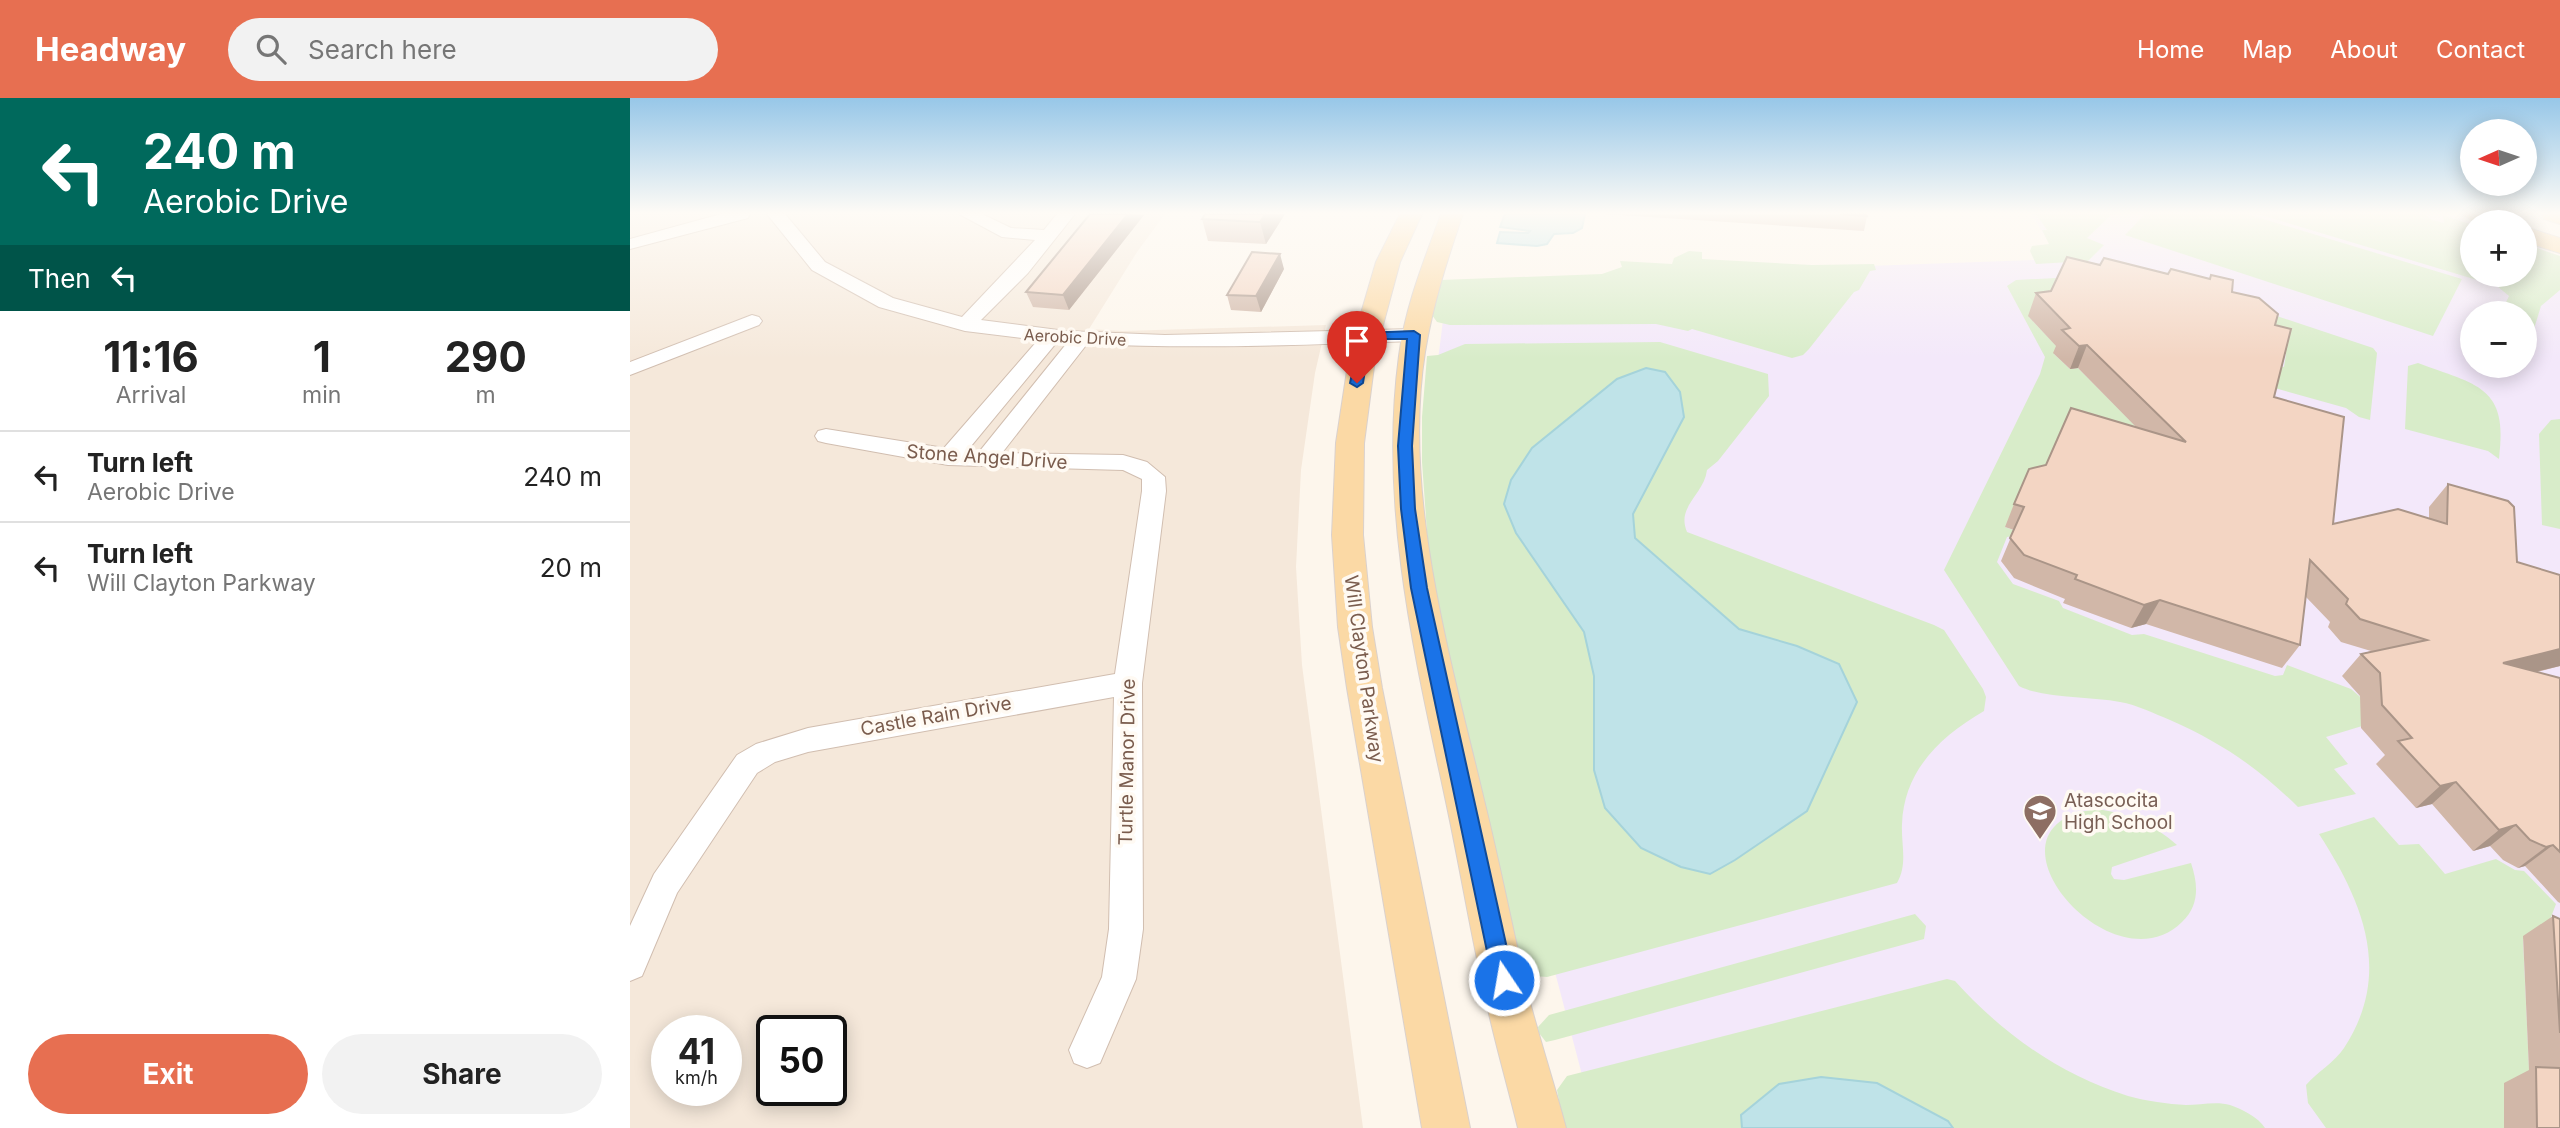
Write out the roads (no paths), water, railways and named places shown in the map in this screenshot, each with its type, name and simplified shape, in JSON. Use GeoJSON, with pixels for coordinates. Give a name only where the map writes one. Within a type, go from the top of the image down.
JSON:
{"type":"FeatureCollection","features":[{"type":"Feature","properties":{"kind":"main road","name":"Will Clayton Parkway"},"geometry":{"type":"LineString","coordinates":[[1388,262],[1365,336],[1353,408],[1349,467],[1349,563],[1355,629],[1388,825],[1446,1128]]}},
{"type":"Feature","properties":{"kind":"main road"},"geometry":{"type":"LineString","coordinates":[[1434,262],[1414,335],[1405,454],[1408,509],[1419,588],[1510,1007],[1542,1128]]}},
{"type":"Feature","properties":{"kind":"street","name":"Aerobic Drive"},"geometry":{"type":"LineString","coordinates":[[814,262],[849,285],[904,309],[965,325],[1051,337],[1081,339],[1414,335]]}},
{"type":"Feature","properties":{"kind":"street"},"geometry":{"type":"LineString","coordinates":[[965,325],[1027,262]]}},
{"type":"Feature","properties":{"kind":"street"},"geometry":{"type":"LineString","coordinates":[[630,369],[752,321]]}},
{"type":"Feature","properties":{"kind":"street"},"geometry":{"type":"LineString","coordinates":[[948,458],[1051,337]]}},
{"type":"Feature","properties":{"kind":"street"},"geometry":{"type":"LineString","coordinates":[[984,461],[1081,339]]}},
{"type":"Feature","properties":{"kind":"street","name":"Stone Angel Drive"},"geometry":{"type":"LineString","coordinates":[[827,436],[884,449],[948,458],[1135,463],[1148,470]]}},
{"type":"Feature","properties":{"kind":"street","name":"Turtle Manor Drive"},"geometry":{"type":"LineString","coordinates":[[1087,1050],[1119,979],[1126,929],[1128,683],[1154,491],[1153,477],[1148,470]]}},
{"type":"Feature","properties":{"kind":"street","name":"Castle Rain Drive"},"geometry":{"type":"LineString","coordinates":[[630,964],[665,884],[747,764],[766,753],[807,740],[1128,683]]}},
{"type":"Feature","properties":{"kind":"water"},"geometry":{"type":"Polygon","coordinates":[[[1646,368],[1665,372],[1680,392],[1684,417],[1633,514],[1635,538],[1739,629],[1797,646],[1839,664],[1857,702],[1807,811],[1710,874],[1681,867],[1641,848],[1605,808],[1594,770],[1594,676],[1584,632],[1516,533],[1504,504],[1511,480],[1532,448],[1617,379],[1646,368]]]}},
{"type":"Feature","properties":{"kind":"water"},"geometry":{"type":"Polygon","coordinates":[[[1821,1077],[1877,1083],[1948,1121],[1953,1128],[1742,1128],[1741,1115],[1779,1084],[1821,1077]]]}},
{"type":"Feature","properties":{"kind":"place","name":"Atascocita High School"},"geometry":{"type":"Point","coordinates":[2040,841]}}]}
